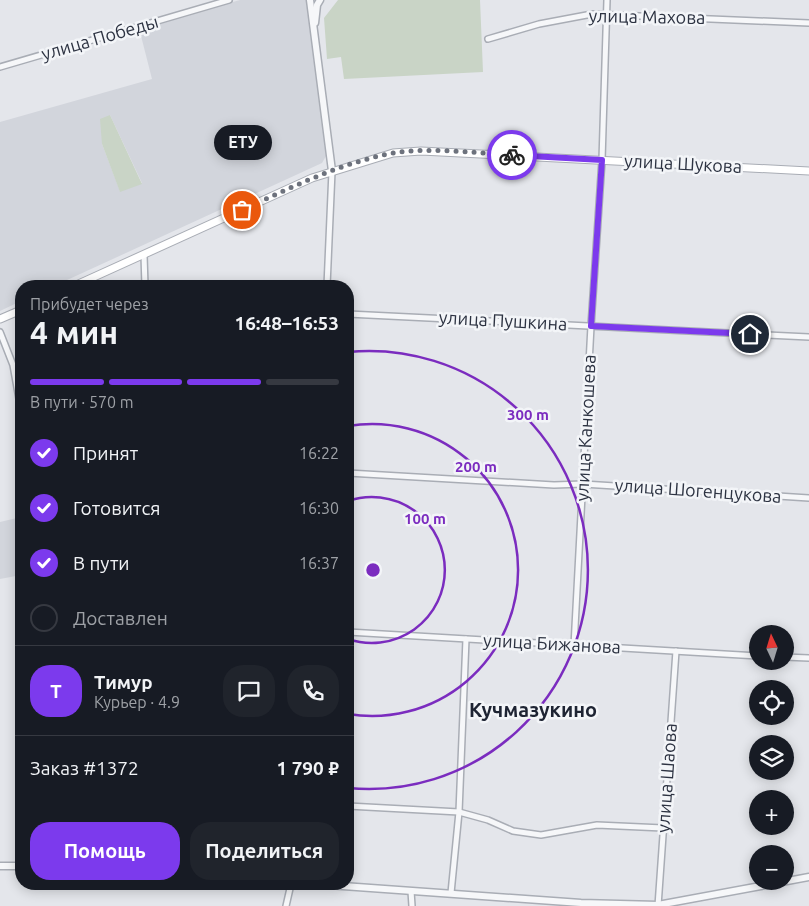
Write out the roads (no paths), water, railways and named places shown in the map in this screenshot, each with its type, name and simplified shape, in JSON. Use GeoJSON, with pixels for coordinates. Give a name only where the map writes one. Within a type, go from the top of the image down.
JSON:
{"type":"FeatureCollection","features":[{"type":"Feature","properties":{"kind":"main road","name":"улица Шукова"},"geometry":{"type":"LineString","coordinates":[[88,280],[312,178],[393,153],[421,151],[809,171]]}},
{"type":"Feature","properties":{"kind":"main road"},"geometry":{"type":"LineString","coordinates":[[0,319],[15,313]]}},
{"type":"Feature","properties":{"kind":"street","name":"улица Победы"},"geometry":{"type":"LineString","coordinates":[[0,68],[229,0]]}},
{"type":"Feature","properties":{"kind":"street"},"geometry":{"type":"LineString","coordinates":[[310,0],[332,171],[327,280]]}},
{"type":"Feature","properties":{"kind":"street"},"geometry":{"type":"LineString","coordinates":[[314,27],[317,5],[320,0]]}},
{"type":"Feature","properties":{"kind":"street","name":"улица Канкошева"},"geometry":{"type":"LineString","coordinates":[[574,646],[602,160],[607,0]]}},
{"type":"Feature","properties":{"kind":"street","name":"улица Махова"},"geometry":{"type":"LineString","coordinates":[[488,39],[539,24],[592,14],[809,23]]}},
{"type":"Feature","properties":{"kind":"street"},"geometry":{"type":"LineString","coordinates":[[144,255],[145,280]]}},
{"type":"Feature","properties":{"kind":"street","name":"улица Пушкина"},"geometry":{"type":"LineString","coordinates":[[354,314],[809,337]]}},
{"type":"Feature","properties":{"kind":"street"},"geometry":{"type":"LineString","coordinates":[[0,332],[12,365],[15,380]]}},
{"type":"Feature","properties":{"kind":"street","name":"улица Шогенцукова"},"geometry":{"type":"LineString","coordinates":[[354,474],[554,485],[583,484],[809,498]]}},
{"type":"Feature","properties":{"kind":"street","name":"улица Бижанова"},"geometry":{"type":"LineString","coordinates":[[354,632],[749,655]]}},
{"type":"Feature","properties":{"kind":"street"},"geometry":{"type":"LineString","coordinates":[[451,894],[459,812],[466,639]]}},
{"type":"Feature","properties":{"kind":"street","name":"улица Шаова"},"geometry":{"type":"LineString","coordinates":[[658,905],[676,651]]}},
{"type":"Feature","properties":{"kind":"street"},"geometry":{"type":"LineString","coordinates":[[794,657],[809,658]]}},
{"type":"Feature","properties":{"kind":"street"},"geometry":{"type":"LineString","coordinates":[[354,806],[459,812],[488,820],[513,830],[541,835],[598,825],[663,828]]}},
{"type":"Feature","properties":{"kind":"street"},"geometry":{"type":"LineString","coordinates":[[0,866],[15,866]]}},
{"type":"Feature","properties":{"kind":"street"},"geometry":{"type":"LineString","coordinates":[[354,887],[581,904],[658,905],[809,877]]}},
{"type":"Feature","properties":{"kind":"street"},"geometry":{"type":"LineString","coordinates":[[286,906],[290,890]]}},
{"type":"Feature","properties":{"kind":"street"},"geometry":{"type":"LineString","coordinates":[[411,891],[412,906]]}},
{"type":"Feature","properties":{"kind":"place","name":"ЕТУ"},"geometry":{"type":"Point","coordinates":[242,210]}},
{"type":"Feature","properties":{"kind":"district","name":"Кучмазукино"},"geometry":{"type":"Point","coordinates":[533,710]}}]}
